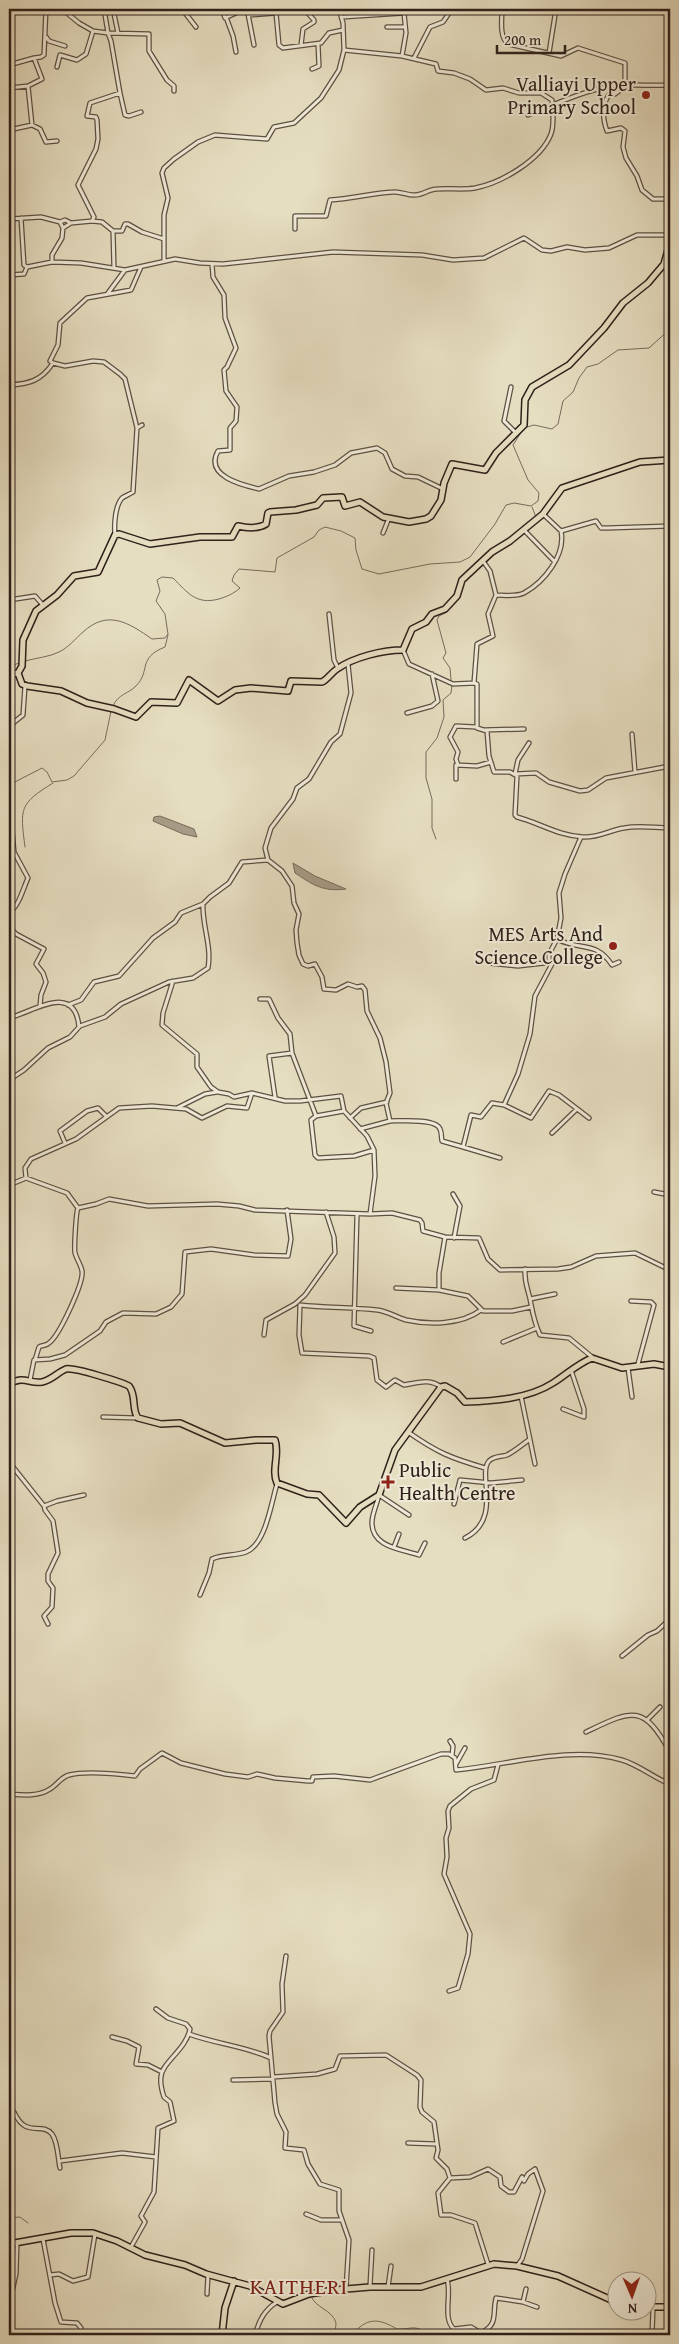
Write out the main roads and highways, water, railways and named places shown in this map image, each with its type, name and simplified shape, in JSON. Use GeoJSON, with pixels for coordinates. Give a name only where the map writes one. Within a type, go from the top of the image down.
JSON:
{"type":"FeatureCollection","features":[{"type":"Feature","properties":{"kind":"main road"},"geometry":{"type":"LineString","coordinates":[[670,243],[664,264],[652,278],[623,303],[604,328],[569,365],[532,387],[525,400],[524,425],[496,453],[485,470],[452,464],[442,489],[440,500],[428,518],[413,522],[377,515],[364,504],[358,502],[345,506],[341,496],[323,498],[317,505],[296,510],[270,512],[268,513],[266,524],[263,526],[250,528],[238,526],[232,537],[200,537],[150,544],[118,534],[115,535],[98,572],[74,576],[57,595],[42,604],[36,611],[23,640],[22,666],[18,673],[22,684],[25,686],[61,691],[87,704],[114,709],[136,717],[151,702],[178,703],[189,680],[218,701],[235,690],[251,688],[288,691],[291,681],[322,682],[338,668],[348,664],[385,652],[403,650],[412,629],[426,622],[432,614],[445,609],[457,596],[462,580],[543,514],[545,507],[562,488],[640,462],[670,460]]}},
{"type":"Feature","properties":{"kind":"main road"},"geometry":{"type":"LineString","coordinates":[[9,674],[18,673]]}},
{"type":"Feature","properties":{"kind":"main road"},"geometry":{"type":"LineString","coordinates":[[9,1384],[19,1379],[44,1381],[64,1370],[72,1368],[127,1384],[133,1391],[135,1412],[138,1418],[161,1424],[180,1423],[225,1443],[275,1440],[277,1483],[307,1494],[318,1495],[344,1523],[378,1495],[393,1455],[441,1387],[445,1386],[456,1392],[465,1402],[488,1401],[521,1395],[552,1384],[571,1369],[592,1358],[622,1368],[638,1364],[670,1367]]}},
{"type":"Feature","properties":{"kind":"main road"},"geometry":{"type":"LineString","coordinates":[[9,2244],[70,2233],[95,2233],[117,2241],[145,2255],[185,2265],[208,2275],[250,2286],[276,2302],[288,2303],[309,2294],[370,2287],[421,2287],[488,2264],[517,2266],[558,2276],[606,2298]]}},
{"type":"Feature","properties":{"kind":"main road"},"geometry":{"type":"LineString","coordinates":[[222,2335],[225,2308],[234,2281]]}},
{"type":"Feature","properties":{"kind":"main road"},"geometry":{"type":"LineString","coordinates":[[656,2308],[670,2307]]}},
{"type":"Feature","properties":{"kind":"waterway"},"geometry":{"type":"LineString","coordinates":[[524,428],[534,425],[552,429],[558,424],[563,401],[573,392],[579,378],[587,367],[598,364],[618,350],[649,348],[670,329]]}},
{"type":"Feature","properties":{"kind":"waterway"},"geometry":{"type":"LineString","coordinates":[[25,661],[59,652],[92,625],[101,621],[118,621],[135,628],[152,639],[165,638],[168,634],[165,614],[156,601],[160,591],[157,580],[162,577],[173,578],[188,593],[198,599],[219,599],[230,595],[240,588],[232,581],[239,569],[275,572],[277,558],[314,537],[319,530],[325,527],[341,531],[355,538],[356,550],[362,569],[379,574],[430,564],[460,562],[470,557],[495,524],[506,505],[514,503],[531,506],[538,501],[539,493],[528,480],[513,445],[522,431]]}},
{"type":"Feature","properties":{"kind":"waterway"},"geometry":{"type":"LineString","coordinates":[[532,507],[536,517]]}},
{"type":"Feature","properties":{"kind":"waterway"},"geometry":{"type":"LineString","coordinates":[[450,607],[437,620],[446,653],[443,658],[450,668],[451,680]]}},
{"type":"Feature","properties":{"kind":"waterway"},"geometry":{"type":"LineString","coordinates":[[113,706],[120,697],[136,686],[143,675],[147,660],[156,651],[165,647],[168,635]]}},
{"type":"Feature","properties":{"kind":"waterway"},"geometry":{"type":"LineString","coordinates":[[9,666],[20,663]]}},
{"type":"Feature","properties":{"kind":"waterway"},"geometry":{"type":"LineString","coordinates":[[436,839],[432,828],[432,799],[426,778],[426,752],[437,738],[444,717],[443,700],[451,693],[452,685]]}},
{"type":"Feature","properties":{"kind":"waterway"},"geometry":{"type":"LineString","coordinates":[[9,785],[42,768],[47,772],[52,782],[67,780],[74,776],[105,740],[111,711]]}},
{"type":"Feature","properties":{"kind":"waterway"},"geometry":{"type":"LineString","coordinates":[[25,847],[22,824],[24,808],[34,796],[53,783]]}},
{"type":"Feature","properties":{"kind":"waterway"},"geometry":{"type":"LineString","coordinates":[[9,2218],[20,2217],[28,2223]]}},
{"type":"Feature","properties":{"kind":"waterway"},"geometry":{"type":"LineString","coordinates":[[311,2296],[334,2319],[336,2323],[335,2335]]}},
{"type":"Feature","properties":{"kind":"waterway"},"geometry":{"type":"LineString","coordinates":[[352,2335],[357,2329],[373,2321],[378,2321],[397,2329],[420,2329],[426,2335]]}},
{"type":"Feature","properties":{"kind":"place","name":"Valliayi Upper Primary School"},"geometry":{"type":"Point","coordinates":[646,95]}},
{"type":"Feature","properties":{"kind":"place","name":"MES Arts And Science College"},"geometry":{"type":"Point","coordinates":[613,946]}},
{"type":"Feature","properties":{"kind":"place","name":"Public Health Centre"},"geometry":{"type":"Point","coordinates":[388,1482]}},
{"type":"Feature","properties":{"kind":"district","name":"KAITHERI"},"geometry":{"type":"Point","coordinates":[299,2286]}}]}
